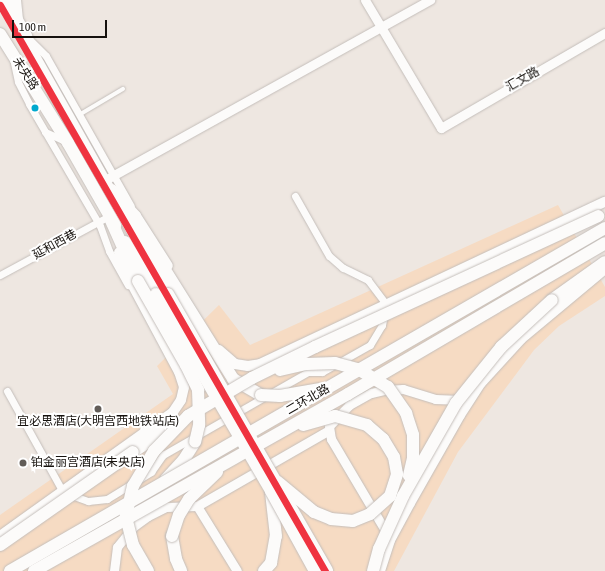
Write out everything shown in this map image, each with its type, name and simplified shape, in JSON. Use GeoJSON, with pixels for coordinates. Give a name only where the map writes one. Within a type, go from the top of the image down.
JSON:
{"type":"FeatureCollection","features":[{"type":"Feature","properties":{"kind":"main road","name":"未央路"},"geometry":{"type":"LineString","coordinates":[[6,0],[26,36],[35,58],[75,117],[83,144],[109,180],[120,210],[162,294],[274,486],[327,571]]}},
{"type":"Feature","properties":{"kind":"main road","name":"未央路"},"geometry":{"type":"LineString","coordinates":[[0,34],[68,143],[97,194],[104,218],[162,294]]}},
{"type":"Feature","properties":{"kind":"main road"},"geometry":{"type":"LineString","coordinates":[[109,180],[136,216],[218,348],[235,364],[248,366],[260,364],[605,202]]}},
{"type":"Feature","properties":{"kind":"main road"},"geometry":{"type":"LineString","coordinates":[[120,210],[160,262],[233,379],[261,395],[296,394],[332,386]]}},
{"type":"Feature","properties":{"kind":"main road"},"geometry":{"type":"LineString","coordinates":[[0,545],[188,416],[252,378],[382,314],[601,214]]}},
{"type":"Feature","properties":{"kind":"main road"},"geometry":{"type":"LineString","coordinates":[[104,218],[186,365],[198,390],[199,425],[195,442],[184,461],[161,485]]}},
{"type":"Feature","properties":{"kind":"main road"},"geometry":{"type":"LineString","coordinates":[[0,536],[173,412],[181,400],[184,392],[183,382],[140,300],[104,218]]}},
{"type":"Feature","properties":{"kind":"main road","name":"二环北路"},"geometry":{"type":"LineString","coordinates":[[10,571],[605,228]]}},
{"type":"Feature","properties":{"kind":"main road","name":"二环北路"},"geometry":{"type":"LineString","coordinates":[[34,571],[283,431],[605,243]]}},
{"type":"Feature","properties":{"kind":"main road"},"geometry":{"type":"LineString","coordinates":[[373,571],[379,549],[403,496],[443,422],[470,383],[515,332],[552,300],[605,262]]}},
{"type":"Feature","properties":{"kind":"main road"},"geometry":{"type":"LineString","coordinates":[[380,571],[390,540],[470,399],[495,365],[521,339],[605,269]]}},
{"type":"Feature","properties":{"kind":"main road"},"geometry":{"type":"LineString","coordinates":[[252,378],[307,364],[327,363],[347,365],[381,381],[401,404],[413,435],[413,458],[403,496]]}},
{"type":"Feature","properties":{"kind":"main road"},"geometry":{"type":"LineString","coordinates":[[148,571],[133,545],[126,516],[132,486],[154,451],[188,416]]}},
{"type":"Feature","properties":{"kind":"main road"},"geometry":{"type":"LineString","coordinates":[[274,486],[314,512],[331,519],[353,521],[370,514],[390,496],[397,474],[394,457],[383,439],[367,425],[335,416],[283,431]]}},
{"type":"Feature","properties":{"kind":"main road"},"geometry":{"type":"LineString","coordinates":[[181,571],[176,559],[172,536],[179,515],[189,499],[229,460]]}},
{"type":"Feature","properties":{"kind":"main road","name":"未央路"},"geometry":{"type":"LineString","coordinates":[[274,486],[315,571]]}},
{"type":"Feature","properties":{"kind":"main road"},"geometry":{"type":"LineString","coordinates":[[264,571],[271,563],[276,536],[274,486]]}},
{"type":"Feature","properties":{"kind":"street"},"geometry":{"type":"LineString","coordinates":[[16,0],[19,23]]}},
{"type":"Feature","properties":{"kind":"street"},"geometry":{"type":"LineString","coordinates":[[364,0],[379,26]]}},
{"type":"Feature","properties":{"kind":"street"},"geometry":{"type":"LineString","coordinates":[[75,117],[84,123],[109,180],[379,26],[430,0]]}},
{"type":"Feature","properties":{"kind":"street","name":"汇文路"},"geometry":{"type":"LineString","coordinates":[[379,26],[441,128],[605,33]]}},
{"type":"Feature","properties":{"kind":"street"},"geometry":{"type":"LineString","coordinates":[[12,55],[18,82],[45,132],[104,218]]}},
{"type":"Feature","properties":{"kind":"street"},"geometry":{"type":"LineString","coordinates":[[83,144],[84,123]]}},
{"type":"Feature","properties":{"kind":"street"},"geometry":{"type":"LineString","coordinates":[[45,132],[68,143]]}},
{"type":"Feature","properties":{"kind":"street"},"geometry":{"type":"LineString","coordinates":[[7,391],[62,492],[88,501],[107,498],[151,472],[162,455],[308,372],[322,372],[370,345],[382,325],[386,304],[368,280],[342,268],[329,256],[296,196]]}},
{"type":"Feature","properties":{"kind":"street","name":"延和西巷"},"geometry":{"type":"LineString","coordinates":[[0,275],[104,218]]}},
{"type":"Feature","properties":{"kind":"street"},"geometry":{"type":"LineString","coordinates":[[114,571],[117,547],[134,526],[166,507],[197,506],[329,430],[340,412],[357,400],[378,392],[402,389],[443,400],[470,399]]}},
{"type":"Feature","properties":{"kind":"street"},"geometry":{"type":"LineString","coordinates":[[329,430],[331,439],[390,540]]}},
{"type":"Feature","properties":{"kind":"street"},"geometry":{"type":"LineString","coordinates":[[197,506],[237,571]]}},
{"type":"Feature","properties":{"kind":"lane"},"geometry":{"type":"LineString","coordinates":[[75,117],[123,90]]}},
{"type":"Feature","properties":{"kind":"shaded area"},"geometry":{"type":"Polygon","coordinates":[[[558,205],[605,287],[605,296],[559,326],[534,350],[458,452],[394,571],[0,571],[0,515],[173,394],[157,366],[219,305],[250,345],[558,205]]]}},
{"type":"Feature","properties":{"kind":"transit line"},"geometry":{"type":"LineString","coordinates":[[0,5],[325,571]]}},
{"type":"Feature","properties":{"kind":"place","name":"宜必思酒店(大明宫西地铁站店)"},"geometry":{"type":"Point","coordinates":[98,409]}},
{"type":"Feature","properties":{"kind":"place","name":"铂金丽宫酒店(未央店)"},"geometry":{"type":"Point","coordinates":[23,463]}}]}
